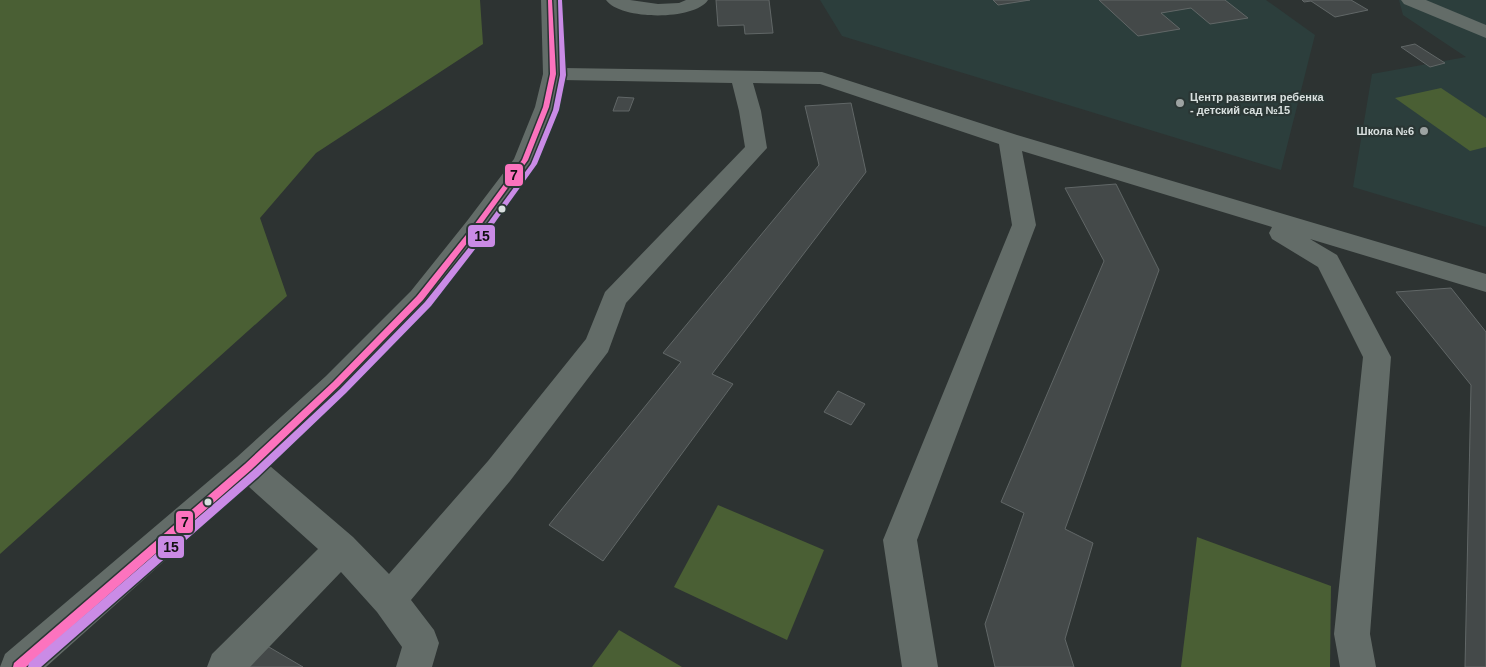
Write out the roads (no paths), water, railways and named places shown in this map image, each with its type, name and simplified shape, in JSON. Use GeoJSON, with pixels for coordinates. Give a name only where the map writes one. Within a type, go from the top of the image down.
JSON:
{"type":"FeatureCollection","features":[{"type":"Feature","properties":{"kind":"street"},"geometry":{"type":"LineString","coordinates":[[18,667],[248,467],[336,384],[420,298],[476,227],[525,160],[546,107],[553,74],[550,0]]}},
{"type":"Feature","properties":{"kind":"street"},"geometry":{"type":"LineString","coordinates":[[615,0],[645,10],[675,9],[699,0]]}},
{"type":"Feature","properties":{"kind":"street"},"geometry":{"type":"LineString","coordinates":[[1410,0],[1486,32]]}},
{"type":"Feature","properties":{"kind":"street"},"geometry":{"type":"LineString","coordinates":[[553,74],[822,78],[1009,140],[1486,283]]}},
{"type":"Feature","properties":{"kind":"street"},"geometry":{"type":"LineString","coordinates":[[389,600],[499,471],[598,344],[614,299],[756,148],[750,111],[741,77]]}},
{"type":"Feature","properties":{"kind":"street"},"geometry":{"type":"LineString","coordinates":[[920,667],[900,540],[1024,225],[1009,140]]}},
{"type":"Feature","properties":{"kind":"street"},"geometry":{"type":"LineString","coordinates":[[1246,212],[1328,261],[1377,357],[1352,634],[1358,667]]}},
{"type":"Feature","properties":{"kind":"street"},"geometry":{"type":"LineString","coordinates":[[248,467],[341,548],[389,600],[421,643],[414,667]]}},
{"type":"Feature","properties":{"kind":"street"},"geometry":{"type":"LineString","coordinates":[[225,667],[341,548]]}},
{"type":"Feature","properties":{"kind":"place","name":"Центр развития ребенка - детский сад №15"},"geometry":{"type":"Point","coordinates":[1180,103]}},
{"type":"Feature","properties":{"kind":"place","name":"Школа №6"},"geometry":{"type":"Point","coordinates":[1424,131]}}]}
